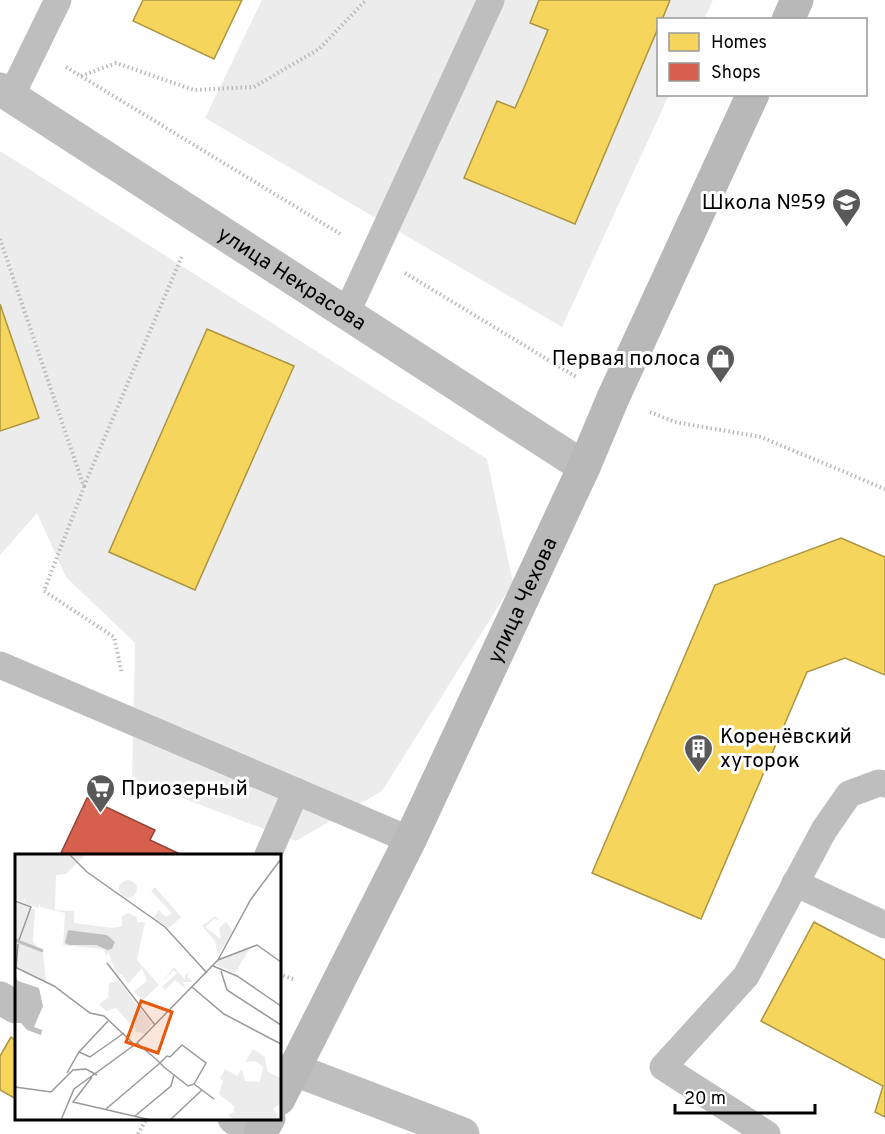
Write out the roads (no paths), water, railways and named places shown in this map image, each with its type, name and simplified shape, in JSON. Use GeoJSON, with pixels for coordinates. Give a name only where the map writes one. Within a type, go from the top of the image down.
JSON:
{"type":"FeatureCollection","features":[{"type":"Feature","properties":{"kind":"main road"},"geometry":{"type":"LineString","coordinates":[[789,18],[797,0]]}},
{"type":"Feature","properties":{"kind":"main road","name":"улица Чехова"},"geometry":{"type":"LineString","coordinates":[[280,1097],[410,840],[584,467],[600,390],[752,96]]}},
{"type":"Feature","properties":{"kind":"street","name":"улица Некрасова"},"geometry":{"type":"LineString","coordinates":[[6,93],[584,467]]}},
{"type":"Feature","properties":{"kind":"street"},"geometry":{"type":"LineString","coordinates":[[0,998],[15,1006]]}},
{"type":"Feature","properties":{"kind":"street"},"geometry":{"type":"LineString","coordinates":[[295,1070],[463,1134]]}},
{"type":"Feature","properties":{"kind":"lane"},"geometry":{"type":"LineString","coordinates":[[6,93],[34,48],[58,0]]}},
{"type":"Feature","properties":{"kind":"lane"},"geometry":{"type":"LineString","coordinates":[[346,314],[491,0]]}},
{"type":"Feature","properties":{"kind":"lane"},"geometry":{"type":"LineString","coordinates":[[0,666],[410,840]]}},
{"type":"Feature","properties":{"kind":"lane"},"geometry":{"type":"LineString","coordinates":[[767,1134],[663,1067],[746,976],[824,830],[849,794],[879,783],[885,784]]}},
{"type":"Feature","properties":{"kind":"lane"},"geometry":{"type":"LineString","coordinates":[[268,854],[296,791]]}},
{"type":"Feature","properties":{"kind":"lane"},"geometry":{"type":"LineString","coordinates":[[795,883],[885,925]]}},
{"type":"Feature","properties":{"kind":"place","name":"Школа №59"},"geometry":{"type":"Point","coordinates":[847,228]}},
{"type":"Feature","properties":{"kind":"place","name":"Первая полоса"},"geometry":{"type":"Point","coordinates":[721,384]}},
{"type":"Feature","properties":{"kind":"place","name":"Коренёвский хуторок"},"geometry":{"type":"Point","coordinates":[699,774]}},
{"type":"Feature","properties":{"kind":"place","name":"Приозерный"},"geometry":{"type":"Point","coordinates":[100,814]}}]}
